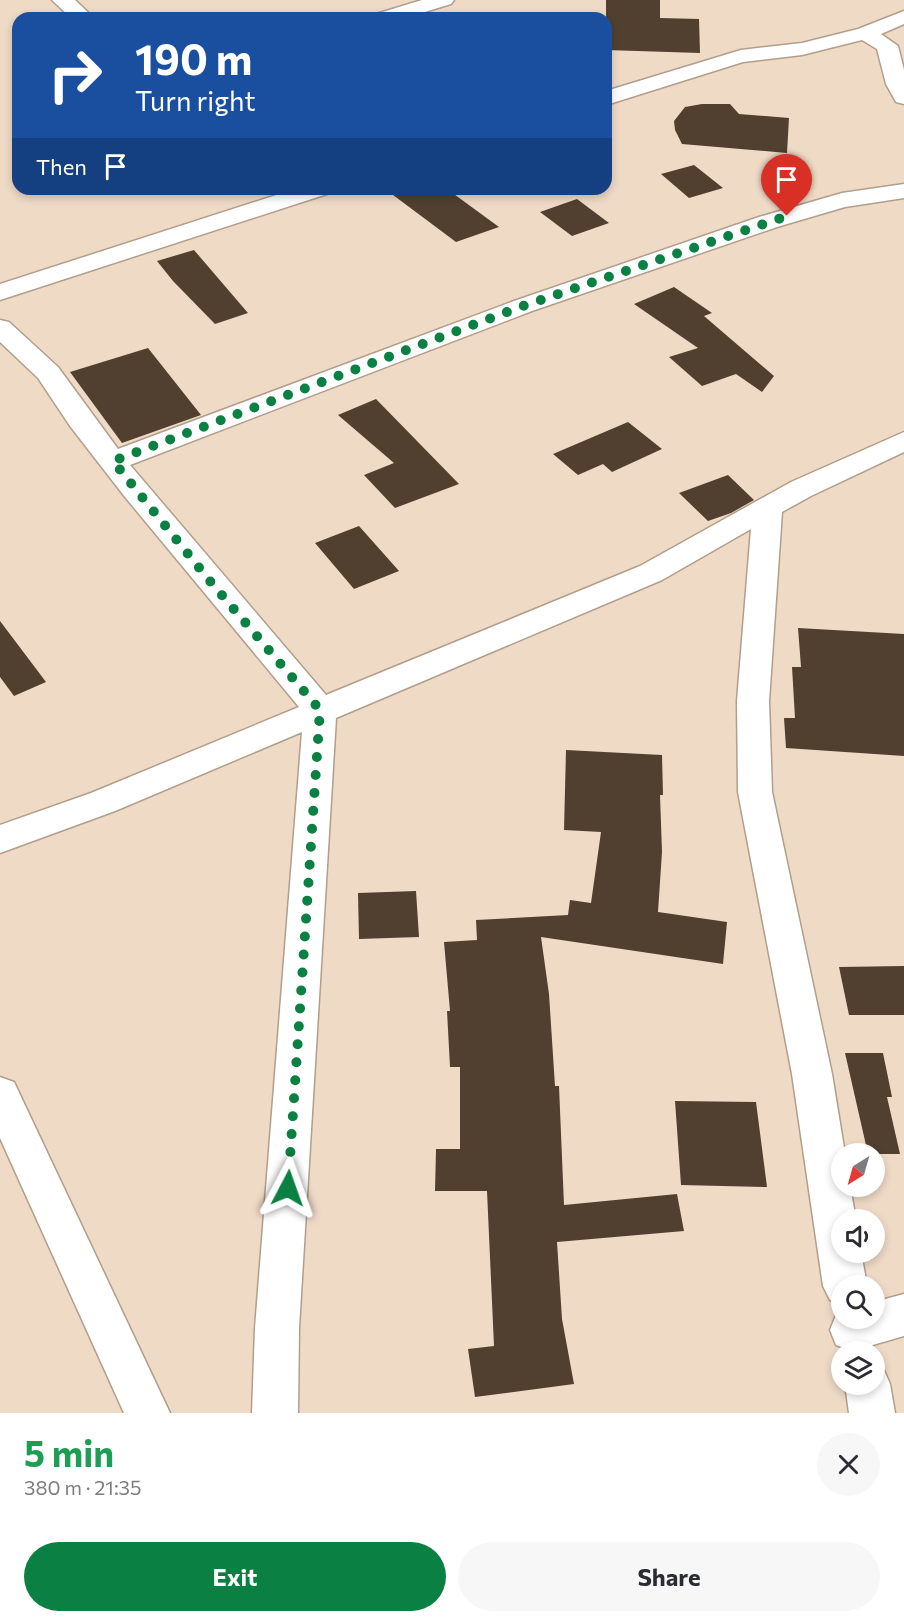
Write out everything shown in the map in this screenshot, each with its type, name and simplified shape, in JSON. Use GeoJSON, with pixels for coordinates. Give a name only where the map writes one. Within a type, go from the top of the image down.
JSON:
{"type":"FeatureCollection","features":[{"type":"Feature","properties":{"kind":"street"},"geometry":{"type":"LineString","coordinates":[[62,0],[77,12]]}},
{"type":"Feature","properties":{"kind":"street"},"geometry":{"type":"LineString","coordinates":[[403,12],[444,0]]}},
{"type":"Feature","properties":{"kind":"street"},"geometry":{"type":"LineString","coordinates":[[612,96],[741,56],[802,49],[865,33],[904,16]]}},
{"type":"Feature","properties":{"kind":"street"},"geometry":{"type":"LineString","coordinates":[[865,33],[887,46],[897,84],[904,97]]}},
{"type":"Feature","properties":{"kind":"street"},"geometry":{"type":"LineString","coordinates":[[113,461],[523,306],[757,226],[842,200],[904,191]]}},
{"type":"Feature","properties":{"kind":"street"},"geometry":{"type":"LineString","coordinates":[[0,292],[256,197],[272,195]]}},
{"type":"Feature","properties":{"kind":"street"},"geometry":{"type":"LineString","coordinates":[[0,328],[48,374],[113,461],[201,571],[320,710],[277,1328],[275,1413]]}},
{"type":"Feature","properties":{"kind":"street"},"geometry":{"type":"LineString","coordinates":[[0,839],[103,802],[651,573],[768,508],[873,454],[904,441]]}},
{"type":"Feature","properties":{"kind":"street"},"geometry":{"type":"LineString","coordinates":[[768,508],[753,701],[754,792],[812,1074],[843,1275]]}},
{"type":"Feature","properties":{"kind":"street"},"geometry":{"type":"LineString","coordinates":[[0,1094],[147,1413]]}},
{"type":"Feature","properties":{"kind":"street"},"geometry":{"type":"LineString","coordinates":[[854,1333],[904,1315]]}},
{"type":"Feature","properties":{"kind":"street"},"geometry":{"type":"LineString","coordinates":[[869,1395],[872,1413]]}},
{"type":"Feature","properties":{"kind":"building"},"geometry":{"type":"Polygon","coordinates":[[[606,0],[660,0],[660,18],[699,19],[700,53],[612,50],[612,12],[606,12],[606,0]]]}},
{"type":"Feature","properties":{"kind":"building"},"geometry":{"type":"Polygon","coordinates":[[[702,104],[730,104],[739,114],[789,118],[787,153],[682,144],[675,130],[674,121],[685,107],[702,104]]]}},
{"type":"Feature","properties":{"kind":"building"},"geometry":{"type":"Polygon","coordinates":[[[694,165],[723,188],[689,198],[661,174],[694,165]]]}},
{"type":"Feature","properties":{"kind":"building"},"geometry":{"type":"Polygon","coordinates":[[[393,195],[455,195],[499,227],[456,242],[393,195]]]}},
{"type":"Feature","properties":{"kind":"building"},"geometry":{"type":"Polygon","coordinates":[[[577,199],[609,223],[572,236],[540,212],[577,199]]]}},
{"type":"Feature","properties":{"kind":"building"},"geometry":{"type":"Polygon","coordinates":[[[194,250],[248,313],[215,324],[157,261],[194,250]]]}},
{"type":"Feature","properties":{"kind":"building"},"geometry":{"type":"Polygon","coordinates":[[[674,287],[712,313],[704,316],[774,376],[762,392],[736,374],[702,386],[669,357],[698,348],[634,304],[674,287]]]}},
{"type":"Feature","properties":{"kind":"building"},"geometry":{"type":"Polygon","coordinates":[[[148,348],[201,415],[122,443],[70,372],[148,348]]]}},
{"type":"Feature","properties":{"kind":"building"},"geometry":{"type":"Polygon","coordinates":[[[376,399],[459,484],[395,508],[364,475],[394,463],[338,415],[376,399]]]}},
{"type":"Feature","properties":{"kind":"building"},"geometry":{"type":"Polygon","coordinates":[[[628,422],[662,449],[612,472],[603,464],[578,475],[553,454],[628,422]]]}},
{"type":"Feature","properties":{"kind":"building"},"geometry":{"type":"Polygon","coordinates":[[[728,475],[754,500],[731,513],[708,521],[679,493],[728,475]]]}},
{"type":"Feature","properties":{"kind":"building"},"geometry":{"type":"Polygon","coordinates":[[[359,526],[399,571],[354,589],[315,543],[359,526]]]}},
{"type":"Feature","properties":{"kind":"building"},"geometry":{"type":"Polygon","coordinates":[[[0,621],[46,682],[14,696],[0,677],[0,621]]]}},
{"type":"Feature","properties":{"kind":"building"},"geometry":{"type":"Polygon","coordinates":[[[798,628],[904,634],[904,756],[786,748],[784,718],[795,718],[792,667],[801,667],[798,628]]]}},
{"type":"Feature","properties":{"kind":"building"},"geometry":{"type":"Polygon","coordinates":[[[566,750],[662,755],[663,795],[660,795],[662,852],[658,912],[727,922],[723,964],[541,937],[549,994],[555,1086],[559,1086],[564,1205],[677,1194],[684,1231],[557,1242],[562,1319],[574,1384],[475,1397],[468,1349],[494,1346],[487,1191],[435,1191],[436,1149],[460,1149],[460,1067],[450,1067],[447,1011],[450,1011],[444,942],[477,940],[476,920],[568,915],[570,900],[591,903],[601,832],[564,830],[566,750]]]}},
{"type":"Feature","properties":{"kind":"building"},"geometry":{"type":"Polygon","coordinates":[[[416,891],[419,937],[359,939],[358,893],[416,891]]]}},
{"type":"Feature","properties":{"kind":"building"},"geometry":{"type":"Polygon","coordinates":[[[904,966],[904,1015],[849,1015],[839,967],[904,966]]]}},
{"type":"Feature","properties":{"kind":"building"},"geometry":{"type":"Polygon","coordinates":[[[845,1053],[883,1053],[892,1097],[887,1097],[900,1154],[885,1154],[885,1143],[865,1143],[845,1053]]]}},
{"type":"Feature","properties":{"kind":"building"},"geometry":{"type":"Polygon","coordinates":[[[675,1101],[756,1102],[767,1187],[681,1185],[675,1101]]]}},
{"type":"Feature","properties":{"kind":"route"},"geometry":{"type":"LineString","coordinates":[[288,1188],[320,710],[209,580],[113,461],[523,306],[787,216]]}}]}
